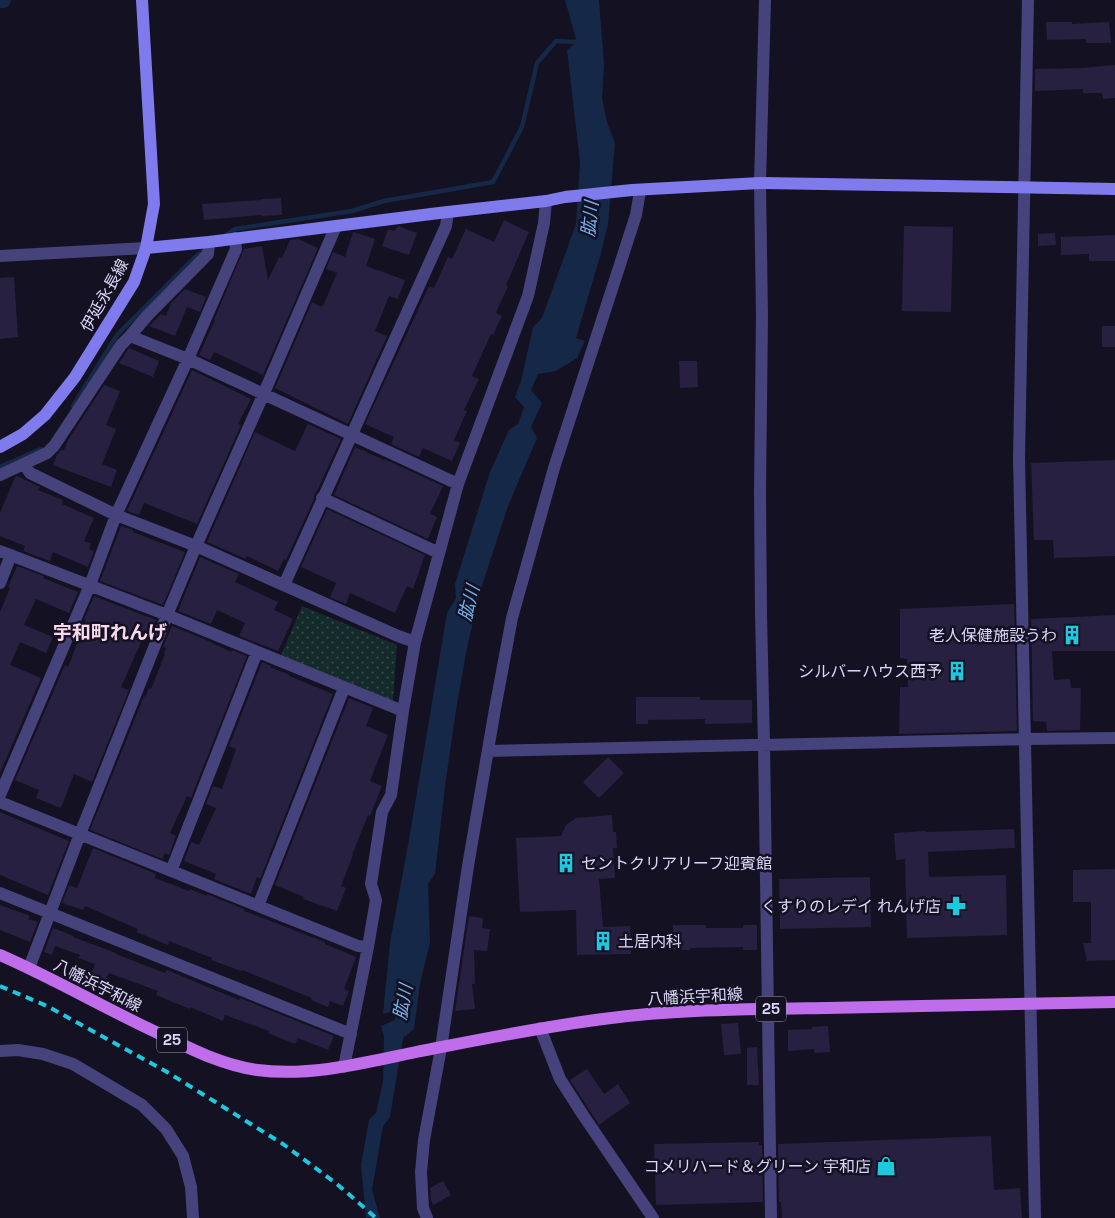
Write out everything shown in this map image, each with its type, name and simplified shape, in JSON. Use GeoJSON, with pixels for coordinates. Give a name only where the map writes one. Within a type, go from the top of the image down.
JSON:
{"type":"FeatureCollection","features":[{"type":"Feature","properties":{"kind":"main road","name":"八幡浜宇和線"},"geometry":{"type":"LineString","coordinates":[[0,955],[202,1055],[256,1070],[285,1072],[351,1066]]}},
{"type":"Feature","properties":{"kind":"main road","name":"八幡浜宇和線"},"geometry":{"type":"LineString","coordinates":[[436,1049],[540,1028],[663,1013],[1115,1002]]}},
{"type":"Feature","properties":{"kind":"main road","name":"25"},"geometry":{"type":"LineString","coordinates":[[351,1066],[436,1049]]}},
{"type":"Feature","properties":{"kind":"street","name":"伊延永長線"},"geometry":{"type":"LineString","coordinates":[[0,447],[23,434],[45,415],[75,377],[134,282],[146,248],[154,204],[142,0]]}},
{"type":"Feature","properties":{"kind":"street"},"geometry":{"type":"LineString","coordinates":[[765,0],[760,183],[762,317],[760,491],[771,1218]]}},
{"type":"Feature","properties":{"kind":"street"},"geometry":{"type":"LineString","coordinates":[[1028,0],[1020,458],[1035,1218]]}},
{"type":"Feature","properties":{"kind":"street"},"geometry":{"type":"LineString","coordinates":[[0,256],[146,248],[209,242],[546,201],[565,197],[636,190],[760,183],[1115,188]]}},
{"type":"Feature","properties":{"kind":"street"},"geometry":{"type":"LineString","coordinates":[[427,1218],[423,1208],[420,1172],[436,1049],[512,618],[554,468],[636,215],[636,190]]}},
{"type":"Feature","properties":{"kind":"street"},"geometry":{"type":"LineString","coordinates":[[351,1066],[351,1034],[376,900],[371,884],[382,812],[391,796],[415,642],[458,484],[528,296],[544,222],[546,201]]}},
{"type":"Feature","properties":{"kind":"street"},"geometry":{"type":"LineString","coordinates":[[284,585],[446,226],[448,212]]}},
{"type":"Feature","properties":{"kind":"street"},"geometry":{"type":"LineString","coordinates":[[29,968],[167,615],[336,226]]}},
{"type":"Feature","properties":{"kind":"street"},"geometry":{"type":"LineString","coordinates":[[0,795],[90,585],[116,515],[236,249],[235,238]]}},
{"type":"Feature","properties":{"kind":"street"},"geometry":{"type":"LineString","coordinates":[[0,475],[47,453],[54,446],[121,345],[208,254],[209,242]]}},
{"type":"Feature","properties":{"kind":"street"},"geometry":{"type":"LineString","coordinates":[[130,336],[188,359],[264,393],[458,484]]}},
{"type":"Feature","properties":{"kind":"street"},"geometry":{"type":"LineString","coordinates":[[24,464],[30,472],[116,515],[196,546],[415,642]]}},
{"type":"Feature","properties":{"kind":"street"},"geometry":{"type":"LineString","coordinates":[[322,498],[439,553]]}},
{"type":"Feature","properties":{"kind":"street"},"geometry":{"type":"LineString","coordinates":[[0,583],[6,553],[167,615],[403,712]]}},
{"type":"Feature","properties":{"kind":"street"},"geometry":{"type":"LineString","coordinates":[[171,871],[257,652]]}},
{"type":"Feature","properties":{"kind":"street"},"geometry":{"type":"LineString","coordinates":[[258,906],[344,688]]}},
{"type":"Feature","properties":{"kind":"street"},"geometry":{"type":"LineString","coordinates":[[488,751],[1115,738]]}},
{"type":"Feature","properties":{"kind":"street"},"geometry":{"type":"LineString","coordinates":[[0,802],[358,946],[368,948]]}},
{"type":"Feature","properties":{"kind":"street"},"geometry":{"type":"LineString","coordinates":[[0,893],[351,1034]]}},
{"type":"Feature","properties":{"kind":"street"},"geometry":{"type":"LineString","coordinates":[[540,1028],[560,1079],[653,1218]]}},
{"type":"Feature","properties":{"kind":"street"},"geometry":{"type":"LineString","coordinates":[[0,1051],[18,1050],[43,1054],[73,1064],[142,1105],[166,1129],[183,1156],[191,1188],[193,1218]]}},
{"type":"Feature","properties":{"kind":"green space"},"geometry":{"type":"Polygon","coordinates":[[[302,606],[397,645],[393,701],[281,656],[302,606]]]}},
{"type":"Feature","properties":{"kind":"water","name":"肱川"},"geometry":{"type":"Polygon","coordinates":[[[565,0],[599,0],[604,65],[602,98],[607,122],[615,143],[608,224],[576,338],[585,341],[577,358],[556,371],[538,374],[531,390],[542,403],[531,427],[537,438],[508,506],[480,592],[467,648],[456,710],[435,874],[428,884],[430,942],[420,984],[414,1029],[403,1038],[390,1117],[383,1126],[372,1190],[380,1218],[366,1218],[361,1165],[369,1120],[376,1113],[383,1081],[384,1037],[381,1026],[395,1020],[397,1011],[394,1009],[383,1014],[390,943],[447,613],[456,598],[455,584],[490,472],[509,430],[518,424],[524,407],[515,397],[521,381],[533,327],[542,318],[576,224],[580,162],[567,50],[577,42],[565,0]]]}},
{"type":"Feature","properties":{"kind":"building"},"geometry":{"type":"Polygon","coordinates":[[[1046,22],[1072,22],[1072,24],[1109,22],[1111,43],[1086,43],[1086,39],[1047,40],[1046,22]]]}},
{"type":"Feature","properties":{"kind":"building"},"geometry":{"type":"Polygon","coordinates":[[[1115,65],[1115,98],[1103,99],[1102,93],[1083,93],[1083,89],[1035,91],[1035,69],[1115,65]]]}},
{"type":"Feature","properties":{"kind":"building"},"geometry":{"type":"Polygon","coordinates":[[[281,198],[282,215],[204,220],[202,204],[281,198]]]}},
{"type":"Feature","properties":{"kind":"building"},"geometry":{"type":"Polygon","coordinates":[[[504,220],[529,232],[496,313],[502,316],[493,335],[491,334],[472,376],[479,379],[464,410],[467,411],[454,440],[460,443],[452,461],[423,448],[419,457],[391,444],[394,437],[365,424],[429,286],[434,288],[448,257],[452,259],[466,229],[494,242],[504,220]]]}},
{"type":"Feature","properties":{"kind":"building"},"geometry":{"type":"Polygon","coordinates":[[[398,226],[417,233],[409,255],[382,246],[388,229],[395,231],[398,226]]]}},
{"type":"Feature","properties":{"kind":"building"},"geometry":{"type":"Polygon","coordinates":[[[904,226],[953,227],[951,312],[902,311],[904,226]]]}},
{"type":"Feature","properties":{"kind":"building"},"geometry":{"type":"Polygon","coordinates":[[[353,232],[375,239],[366,266],[405,280],[398,299],[389,296],[375,331],[387,336],[348,424],[275,388],[312,302],[321,307],[323,306],[337,273],[326,269],[333,252],[345,257],[353,232]]]}},
{"type":"Feature","properties":{"kind":"building"},"geometry":{"type":"Polygon","coordinates":[[[1055,233],[1056,245],[1038,246],[1038,234],[1055,233]]]}},
{"type":"Feature","properties":{"kind":"building"},"geometry":{"type":"Polygon","coordinates":[[[1115,235],[1115,261],[1089,261],[1089,254],[1061,255],[1061,237],[1115,235]]]}},
{"type":"Feature","properties":{"kind":"building"},"geometry":{"type":"Polygon","coordinates":[[[298,239],[318,248],[263,375],[214,352],[210,360],[199,355],[244,249],[262,246],[268,280],[279,257],[282,258],[290,240],[298,239]]]}},
{"type":"Feature","properties":{"kind":"building"},"geometry":{"type":"Polygon","coordinates":[[[14,277],[18,337],[0,339],[0,278],[14,277]]]}},
{"type":"Feature","properties":{"kind":"building"},"geometry":{"type":"Polygon","coordinates":[[[185,289],[206,297],[200,312],[187,307],[175,336],[149,326],[161,314],[166,316],[171,303],[185,289]]]}},
{"type":"Feature","properties":{"kind":"building"},"geometry":{"type":"Polygon","coordinates":[[[1102,326],[1115,326],[1115,347],[1102,347],[1102,326]]]}},
{"type":"Feature","properties":{"kind":"building"},"geometry":{"type":"Polygon","coordinates":[[[129,348],[159,361],[153,377],[119,363],[129,348]]]}},
{"type":"Feature","properties":{"kind":"building"},"geometry":{"type":"Polygon","coordinates":[[[679,361],[697,361],[698,387],[680,388],[679,361]]]}},
{"type":"Feature","properties":{"kind":"building"},"geometry":{"type":"Polygon","coordinates":[[[192,370],[251,399],[238,424],[241,425],[197,524],[144,503],[139,515],[127,511],[192,370]]]}},
{"type":"Feature","properties":{"kind":"building"},"geometry":{"type":"Polygon","coordinates":[[[104,385],[120,391],[106,425],[116,429],[102,464],[117,470],[111,487],[53,465],[57,455],[61,450],[64,450],[68,440],[104,385]]]}},
{"type":"Feature","properties":{"kind":"building"},"geometry":{"type":"Polygon","coordinates":[[[308,424],[341,439],[286,560],[284,559],[278,571],[247,556],[246,559],[207,542],[255,432],[295,451],[308,424]]]}},
{"type":"Feature","properties":{"kind":"building"},"geometry":{"type":"Polygon","coordinates":[[[355,447],[443,486],[430,514],[437,517],[428,539],[334,495],[355,447]]]}},
{"type":"Feature","properties":{"kind":"building"},"geometry":{"type":"Polygon","coordinates":[[[1115,460],[1115,556],[1054,558],[1053,540],[1034,540],[1031,463],[1115,460]]]}},
{"type":"Feature","properties":{"kind":"building"},"geometry":{"type":"Polygon","coordinates":[[[17,476],[40,487],[38,490],[63,500],[62,504],[94,518],[84,541],[91,543],[89,549],[94,551],[88,567],[53,552],[50,561],[23,551],[25,546],[0,536],[0,513],[17,476]]]}},
{"type":"Feature","properties":{"kind":"building"},"geometry":{"type":"Polygon","coordinates":[[[327,509],[425,555],[413,589],[407,586],[395,613],[350,593],[346,604],[330,597],[336,583],[301,567],[327,509]]]}},
{"type":"Feature","properties":{"kind":"building"},"geometry":{"type":"Polygon","coordinates":[[[121,526],[185,552],[163,605],[100,581],[121,526]]]}},
{"type":"Feature","properties":{"kind":"building"},"geometry":{"type":"Polygon","coordinates":[[[200,557],[239,574],[235,582],[278,602],[274,610],[293,619],[278,651],[239,636],[245,623],[217,610],[211,624],[178,611],[200,557]]]}},
{"type":"Feature","properties":{"kind":"building"},"geometry":{"type":"Polygon","coordinates":[[[17,566],[78,592],[69,613],[36,599],[24,625],[53,637],[46,653],[20,642],[10,665],[41,678],[0,773],[0,612],[17,566]]]}},
{"type":"Feature","properties":{"kind":"building"},"geometry":{"type":"Polygon","coordinates":[[[94,596],[156,620],[148,640],[143,638],[121,687],[129,690],[92,782],[74,774],[61,808],[36,798],[39,790],[15,780],[65,665],[68,667],[94,596]]]}},
{"type":"Feature","properties":{"kind":"building","name":"シルバーハウス西予"},"geometry":{"type":"Polygon","coordinates":[[[1014,604],[1017,731],[899,734],[900,687],[908,687],[907,659],[900,658],[900,609],[1014,604]]]}},
{"type":"Feature","properties":{"kind":"building"},"geometry":{"type":"Polygon","coordinates":[[[1115,615],[1115,651],[1052,651],[1054,680],[1070,679],[1071,688],[1081,688],[1080,730],[1047,731],[1046,722],[1033,721],[1031,619],[1115,615]]]}},
{"type":"Feature","properties":{"kind":"building"},"geometry":{"type":"Polygon","coordinates":[[[172,626],[231,652],[232,650],[247,656],[191,798],[187,796],[170,833],[176,836],[169,855],[165,853],[162,859],[90,830],[144,696],[149,688],[151,689],[165,654],[166,648],[163,647],[172,626]]]}},
{"type":"Feature","properties":{"kind":"building"},"geometry":{"type":"Polygon","coordinates":[[[262,662],[289,676],[333,694],[260,879],[257,877],[251,894],[214,879],[216,874],[184,861],[191,842],[199,845],[216,808],[206,804],[213,786],[222,789],[236,749],[229,746],[262,662]]]}},
{"type":"Feature","properties":{"kind":"building"},"geometry":{"type":"Polygon","coordinates":[[[636,697],[700,697],[700,700],[752,700],[752,723],[705,724],[705,719],[648,720],[648,724],[636,724],[636,697]]]}},
{"type":"Feature","properties":{"kind":"building"},"geometry":{"type":"Polygon","coordinates":[[[349,698],[373,708],[366,726],[388,735],[370,781],[382,786],[352,855],[341,886],[346,888],[337,911],[303,899],[304,897],[275,885],[349,698]]]}},
{"type":"Feature","properties":{"kind":"building"},"geometry":{"type":"Polygon","coordinates":[[[608,757],[624,773],[599,798],[583,782],[608,757]]]}},
{"type":"Feature","properties":{"kind":"building"},"geometry":{"type":"Polygon","coordinates":[[[0,812],[69,841],[48,895],[0,875],[0,812]]]}},
{"type":"Feature","properties":{"kind":"building","name":"セントクリアリーフ迎賓館"},"geometry":{"type":"Polygon","coordinates":[[[612,815],[613,832],[616,832],[617,848],[613,848],[615,878],[599,879],[603,927],[630,926],[631,954],[577,955],[576,910],[520,912],[516,838],[561,836],[566,825],[576,818],[612,815]]]}},
{"type":"Feature","properties":{"kind":"building","name":"くすりのレデイ れんげ店"},"geometry":{"type":"Polygon","coordinates":[[[1014,829],[1015,848],[928,852],[929,877],[1006,875],[1007,935],[907,938],[905,859],[896,860],[894,833],[1014,829]]]}},
{"type":"Feature","properties":{"kind":"building"},"geometry":{"type":"Polygon","coordinates":[[[93,848],[156,874],[155,878],[189,891],[190,889],[207,896],[207,894],[244,909],[244,911],[325,942],[325,944],[356,957],[344,989],[349,991],[343,1006],[330,1001],[328,1007],[311,1000],[312,998],[242,970],[211,960],[212,958],[169,941],[168,945],[136,932],[138,929],[85,906],[83,910],[62,903],[69,885],[77,888],[93,848]]]}},
{"type":"Feature","properties":{"kind":"building"},"geometry":{"type":"Polygon","coordinates":[[[1115,869],[1115,960],[1087,961],[1083,943],[1091,943],[1091,902],[1073,902],[1073,870],[1115,869]]]}},
{"type":"Feature","properties":{"kind":"building"},"geometry":{"type":"Polygon","coordinates":[[[870,877],[871,927],[780,929],[779,879],[870,877]]]}},
{"type":"Feature","properties":{"kind":"building"},"geometry":{"type":"Polygon","coordinates":[[[0,905],[30,916],[28,919],[38,922],[30,942],[0,930],[0,905]]]}},
{"type":"Feature","properties":{"kind":"building"},"geometry":{"type":"Polygon","coordinates":[[[469,916],[483,918],[482,928],[490,929],[487,951],[474,950],[475,984],[472,984],[475,1009],[455,1011],[469,916]]]}},
{"type":"Feature","properties":{"kind":"building"},"geometry":{"type":"Polygon","coordinates":[[[673,925],[706,925],[706,928],[743,928],[743,925],[757,925],[757,950],[743,950],[743,947],[673,950],[673,925]]]}},
{"type":"Feature","properties":{"kind":"building"},"geometry":{"type":"Polygon","coordinates":[[[53,928],[165,973],[167,970],[334,1036],[328,1050],[298,1038],[295,1044],[268,1033],[269,1031],[225,1015],[223,1021],[190,1007],[190,1009],[156,995],[158,991],[109,973],[106,980],[91,975],[95,964],[78,958],[80,955],[55,946],[52,955],[44,952],[53,928]]]}},
{"type":"Feature","properties":{"kind":"building"},"geometry":{"type":"Polygon","coordinates":[[[738,1023],[741,1054],[724,1055],[721,1024],[738,1023]]]}},
{"type":"Feature","properties":{"kind":"building"},"geometry":{"type":"Polygon","coordinates":[[[828,1026],[830,1052],[814,1053],[814,1049],[788,1051],[788,1030],[828,1026]]]}},
{"type":"Feature","properties":{"kind":"building"},"geometry":{"type":"Polygon","coordinates":[[[757,1047],[759,1085],[747,1085],[747,1048],[757,1047]]]}},
{"type":"Feature","properties":{"kind":"building"},"geometry":{"type":"Polygon","coordinates":[[[587,1069],[604,1094],[618,1084],[630,1103],[599,1125],[570,1080],[587,1069]]]}},
{"type":"Feature","properties":{"kind":"building","name":"コメリハード＆グリーン 宇和店"},"geometry":{"type":"Polygon","coordinates":[[[991,1136],[994,1190],[1020,1188],[1022,1218],[782,1218],[781,1202],[779,1202],[778,1144],[991,1136]]]}},
{"type":"Feature","properties":{"kind":"building"},"geometry":{"type":"Polygon","coordinates":[[[759,1142],[759,1145],[762,1145],[763,1202],[656,1205],[654,1144],[759,1142]]]}},
{"type":"Feature","properties":{"kind":"building"},"geometry":{"type":"Polygon","coordinates":[[[443,1181],[451,1195],[433,1205],[430,1188],[443,1181]]]}},
{"type":"Feature","properties":{"kind":"waterway"},"geometry":{"type":"LineString","coordinates":[[225,236],[235,229],[352,211],[384,201],[493,182],[522,127],[537,63],[556,41],[577,42]]}},
{"type":"Feature","properties":{"kind":"waterway"},"geometry":{"type":"LineString","coordinates":[[73,406],[117,335],[202,252]]}},
{"type":"Feature","properties":{"kind":"waterway"},"geometry":{"type":"LineString","coordinates":[[0,467],[41,449]]}},
{"type":"Feature","properties":{"kind":"railway"},"geometry":{"type":"LineString","coordinates":[[0,986],[47,1006],[167,1072],[283,1144],[337,1184],[376,1218]]}},
{"type":"Feature","properties":{"kind":"place","name":"老人保健施設うわ"},"geometry":{"type":"Point","coordinates":[1072,635]}},
{"type":"Feature","properties":{"kind":"place","name":"シルバーハウス西予"},"geometry":{"type":"Point","coordinates":[957,671]}},
{"type":"Feature","properties":{"kind":"place","name":"セントクリアリーフ迎賓館"},"geometry":{"type":"Point","coordinates":[566,863]}},
{"type":"Feature","properties":{"kind":"place","name":"くすりのレデイ れんげ店"},"geometry":{"type":"Point","coordinates":[956,906]}},
{"type":"Feature","properties":{"kind":"place","name":"土居内科"},"geometry":{"type":"Point","coordinates":[603,941]}},
{"type":"Feature","properties":{"kind":"place","name":"コメリハード＆グリーン 宇和店"},"geometry":{"type":"Point","coordinates":[886,1166]}},
{"type":"Feature","properties":{"kind":"district","name":"宇和町れんげ"},"geometry":{"type":"Point","coordinates":[110,632]}}]}
